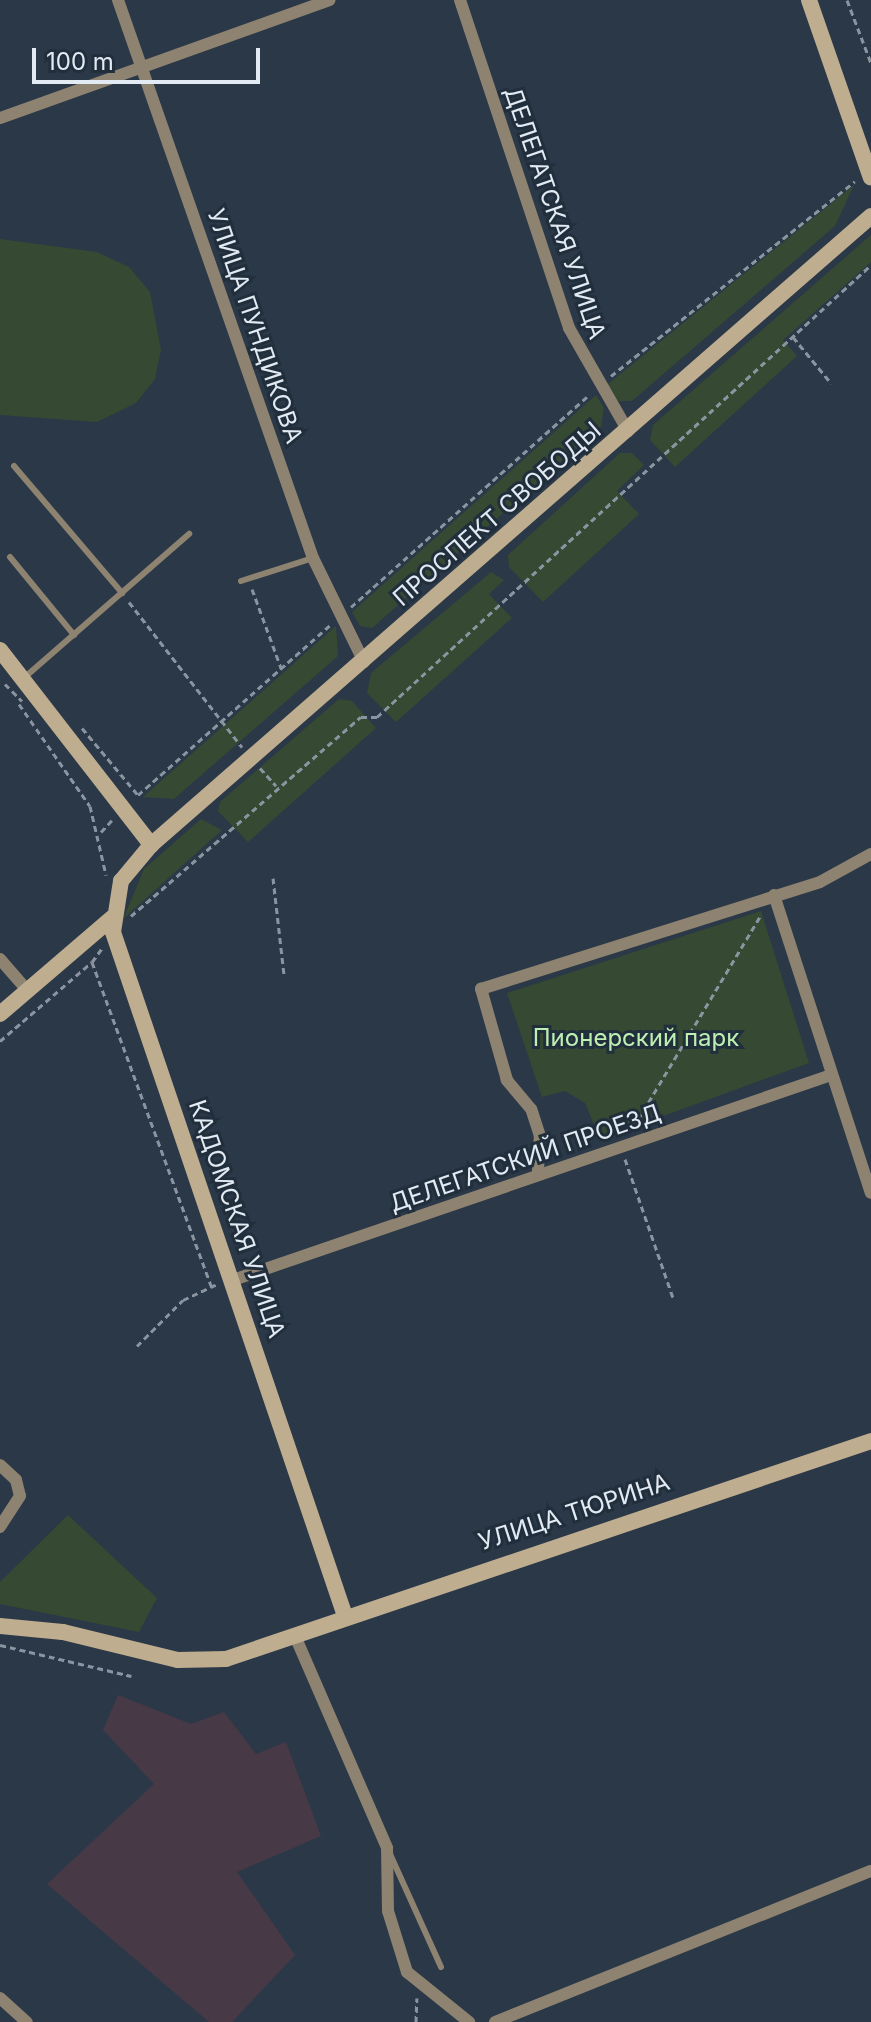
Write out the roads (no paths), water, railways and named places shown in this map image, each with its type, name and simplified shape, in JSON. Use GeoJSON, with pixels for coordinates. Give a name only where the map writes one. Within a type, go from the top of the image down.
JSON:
{"type":"FeatureCollection","features":[{"type":"Feature","properties":{"kind":"street","name":"УЛИЦА ПУНДИКОВА"},"geometry":{"type":"LineString","coordinates":[[118,0],[313,558],[364,662]]}},
{"type":"Feature","properties":{"kind":"street"},"geometry":{"type":"LineString","coordinates":[[0,118],[329,0]]}},
{"type":"Feature","properties":{"kind":"street","name":"ДЕЛЕГАТСКАЯ УЛИЦА"},"geometry":{"type":"LineString","coordinates":[[460,0],[569,328],[597,388],[628,431]]}},
{"type":"Feature","properties":{"kind":"street"},"geometry":{"type":"LineString","coordinates":[[809,0],[870,175]]}},
{"type":"Feature","properties":{"kind":"street","name":"ПРОСПЕКТ СВОБОДЫ"},"geometry":{"type":"LineString","coordinates":[[151,845],[871,216]]}},
{"type":"Feature","properties":{"kind":"street"},"geometry":{"type":"LineString","coordinates":[[0,650],[151,845],[121,881],[107,927],[26,989],[0,1014]]}},
{"type":"Feature","properties":{"kind":"street"},"geometry":{"type":"LineString","coordinates":[[538,1171],[540,1136],[531,1109],[507,1080],[481,989],[820,882],[871,854]]}},
{"type":"Feature","properties":{"kind":"street"},"geometry":{"type":"LineString","coordinates":[[774,895],[871,1193]]}},
{"type":"Feature","properties":{"kind":"street","name":"КАДОМСКАЯ УЛИЦА"},"geometry":{"type":"LineString","coordinates":[[107,927],[233,1280],[345,1616]]}},
{"type":"Feature","properties":{"kind":"street"},"geometry":{"type":"LineString","coordinates":[[0,959],[26,989]]}},
{"type":"Feature","properties":{"kind":"street","name":"ДЕЛЕГАТСКИЙ ПРОЕЗД"},"geometry":{"type":"LineString","coordinates":[[233,1280],[363,1240],[429,1211],[514,1190],[538,1171],[621,1147],[831,1075]]}},
{"type":"Feature","properties":{"kind":"street","name":"УЛИЦА ТЮРИНА"},"geometry":{"type":"LineString","coordinates":[[0,1626],[199,1662],[295,1636],[345,1616],[871,1441]]}},
{"type":"Feature","properties":{"kind":"street"},"geometry":{"type":"LineString","coordinates":[[0,1465],[16,1480],[20,1496],[0,1527]]}},
{"type":"Feature","properties":{"kind":"street"},"geometry":{"type":"LineString","coordinates":[[295,1636],[387,1848],[388,1911],[416,1983],[469,2022]]}},
{"type":"Feature","properties":{"kind":"street"},"geometry":{"type":"LineString","coordinates":[[495,2022],[871,1871]]}},
{"type":"Feature","properties":{"kind":"street"},"geometry":{"type":"LineString","coordinates":[[0,1998],[27,2022]]}},
{"type":"Feature","properties":{"kind":"lane"},"geometry":{"type":"LineString","coordinates":[[14,466],[122,593]]}},
{"type":"Feature","properties":{"kind":"lane"},"geometry":{"type":"LineString","coordinates":[[28,686],[74,635],[189,534]]}},
{"type":"Feature","properties":{"kind":"lane"},"geometry":{"type":"LineString","coordinates":[[10,557],[74,635]]}},
{"type":"Feature","properties":{"kind":"lane"},"geometry":{"type":"LineString","coordinates":[[245,580],[313,558]]}},
{"type":"Feature","properties":{"kind":"lane"},"geometry":{"type":"LineString","coordinates":[[387,1848],[441,1967]]}},
{"type":"Feature","properties":{"kind":"park label","name":"Пионерский парк"},"geometry":{"type":"Point","coordinates":[636,1038]}}]}
